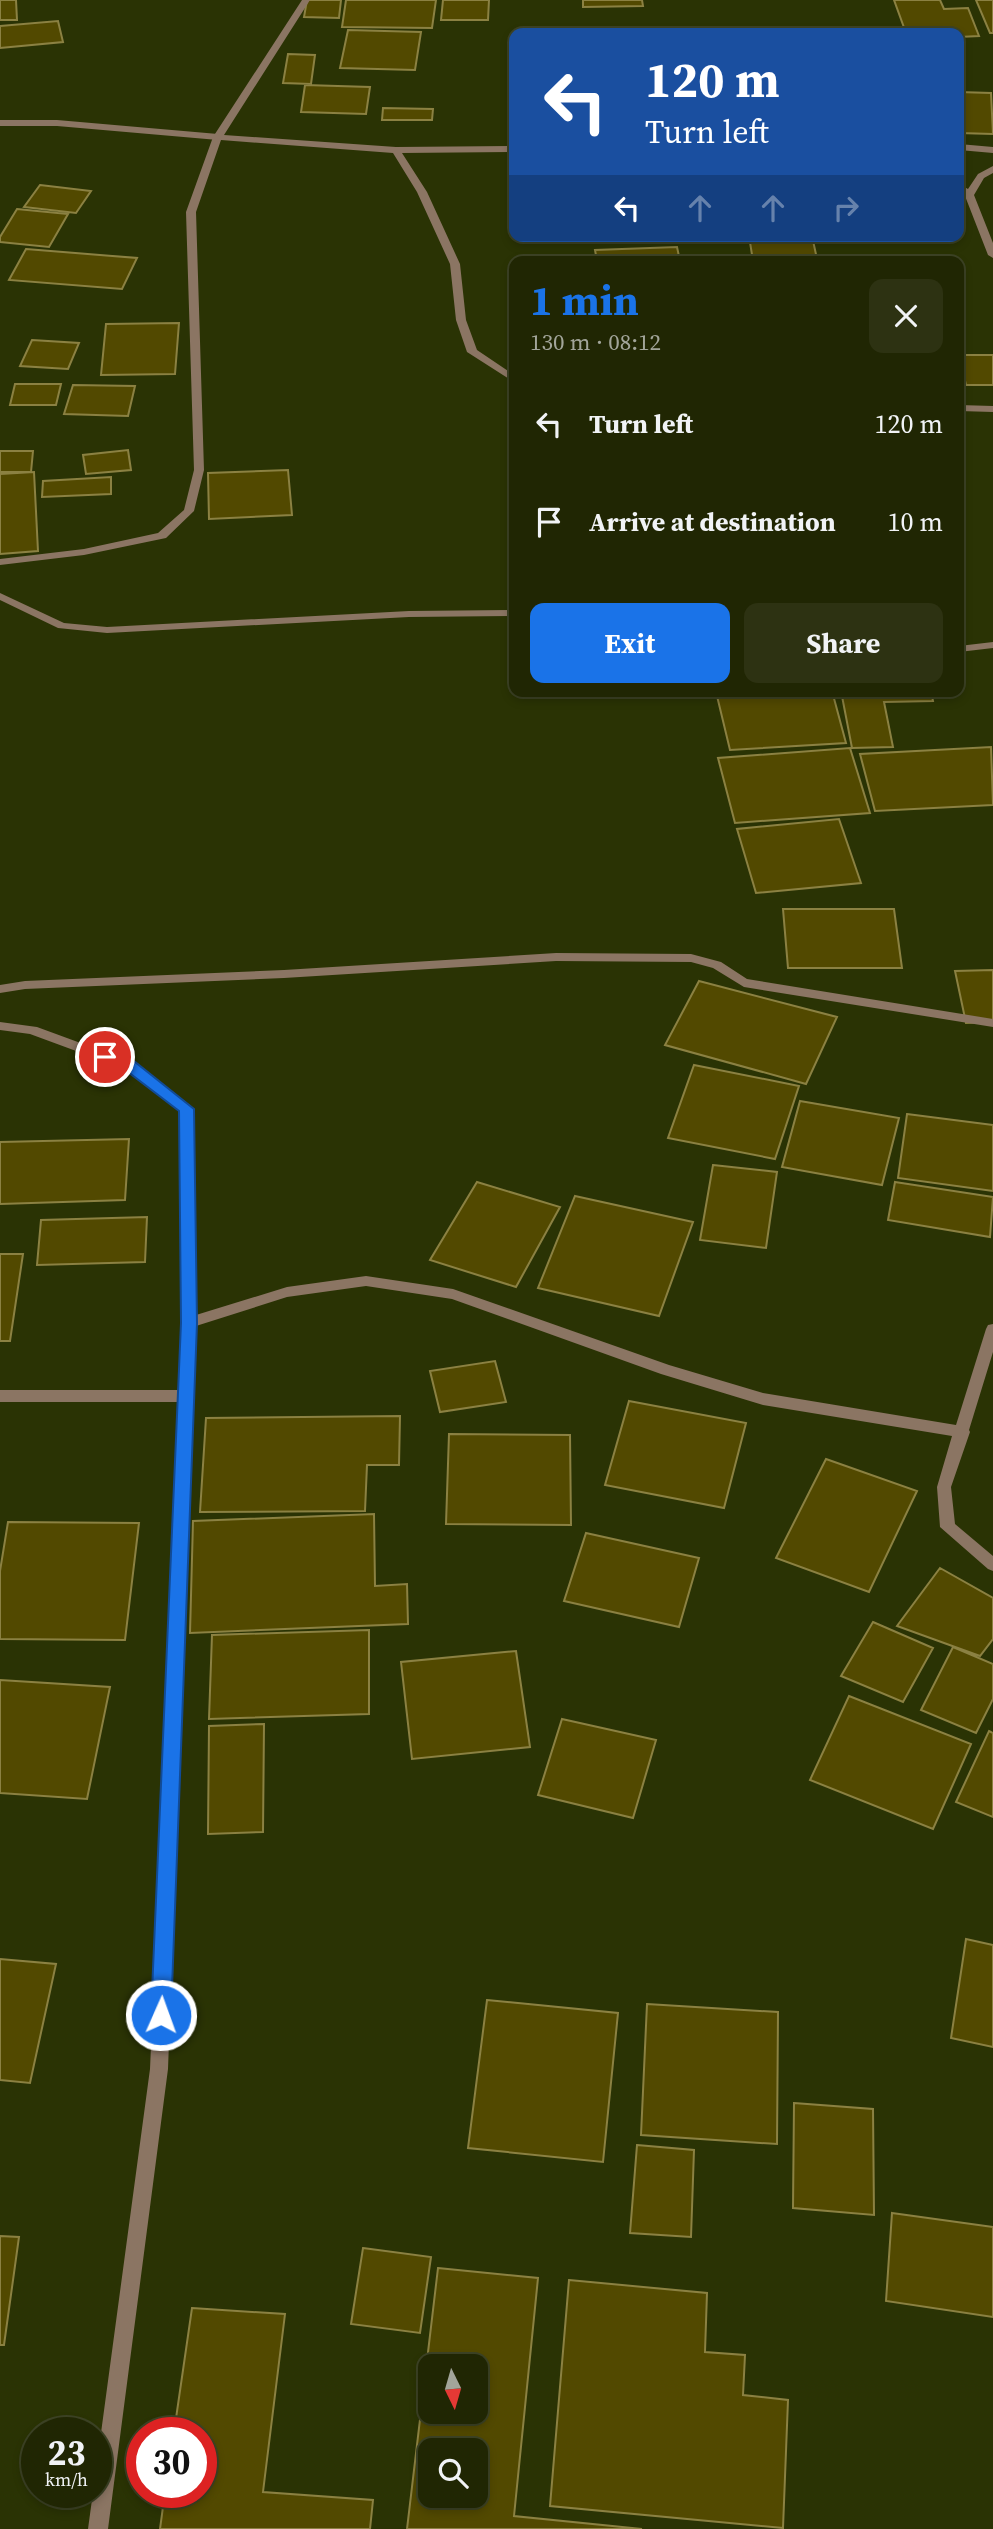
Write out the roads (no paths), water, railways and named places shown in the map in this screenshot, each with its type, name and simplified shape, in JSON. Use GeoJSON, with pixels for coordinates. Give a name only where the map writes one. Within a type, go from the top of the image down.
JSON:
{"type":"FeatureCollection","features":[{"type":"Feature","properties":{"kind":"street"},"geometry":{"type":"LineString","coordinates":[[0,562],[84,552],[162,536],[188,511],[199,470],[191,212],[218,137],[306,0]]}},
{"type":"Feature","properties":{"kind":"street"},"geometry":{"type":"LineString","coordinates":[[0,123],[57,123],[396,150],[509,149]]}},
{"type":"Feature","properties":{"kind":"street"},"geometry":{"type":"LineString","coordinates":[[964,147],[993,150]]}},
{"type":"Feature","properties":{"kind":"street"},"geometry":{"type":"LineString","coordinates":[[396,150],[422,192],[455,264],[461,320],[472,352],[509,376]]}},
{"type":"Feature","properties":{"kind":"street"},"geometry":{"type":"LineString","coordinates":[[969,195],[981,176],[993,169]]}},
{"type":"Feature","properties":{"kind":"street"},"geometry":{"type":"LineString","coordinates":[[964,191],[969,195],[993,255]]}},
{"type":"Feature","properties":{"kind":"street"},"geometry":{"type":"LineString","coordinates":[[964,408],[993,409]]}},
{"type":"Feature","properties":{"kind":"street"},"geometry":{"type":"LineString","coordinates":[[0,596],[62,626],[107,630],[409,614],[509,613]]}},
{"type":"Feature","properties":{"kind":"street"},"geometry":{"type":"LineString","coordinates":[[964,648],[993,645]]}},
{"type":"Feature","properties":{"kind":"street"},"geometry":{"type":"LineString","coordinates":[[0,989],[24,985],[270,975],[556,957],[691,957],[717,965],[744,983],[993,1023]]}},
{"type":"Feature","properties":{"kind":"street"},"geometry":{"type":"LineString","coordinates":[[0,1026],[32,1030],[130,1066],[186,1109],[189,1323],[159,2069],[98,2529]]}},
{"type":"Feature","properties":{"kind":"street"},"geometry":{"type":"LineString","coordinates":[[189,1323],[287,1292],[366,1282],[453,1294],[666,1370],[763,1399],[963,1432]]}},
{"type":"Feature","properties":{"kind":"street"},"geometry":{"type":"LineString","coordinates":[[993,1329],[944,1487],[948,1527],[993,1565]]}},
{"type":"Feature","properties":{"kind":"street"},"geometry":{"type":"LineString","coordinates":[[0,1396],[186,1396]]}}]}
